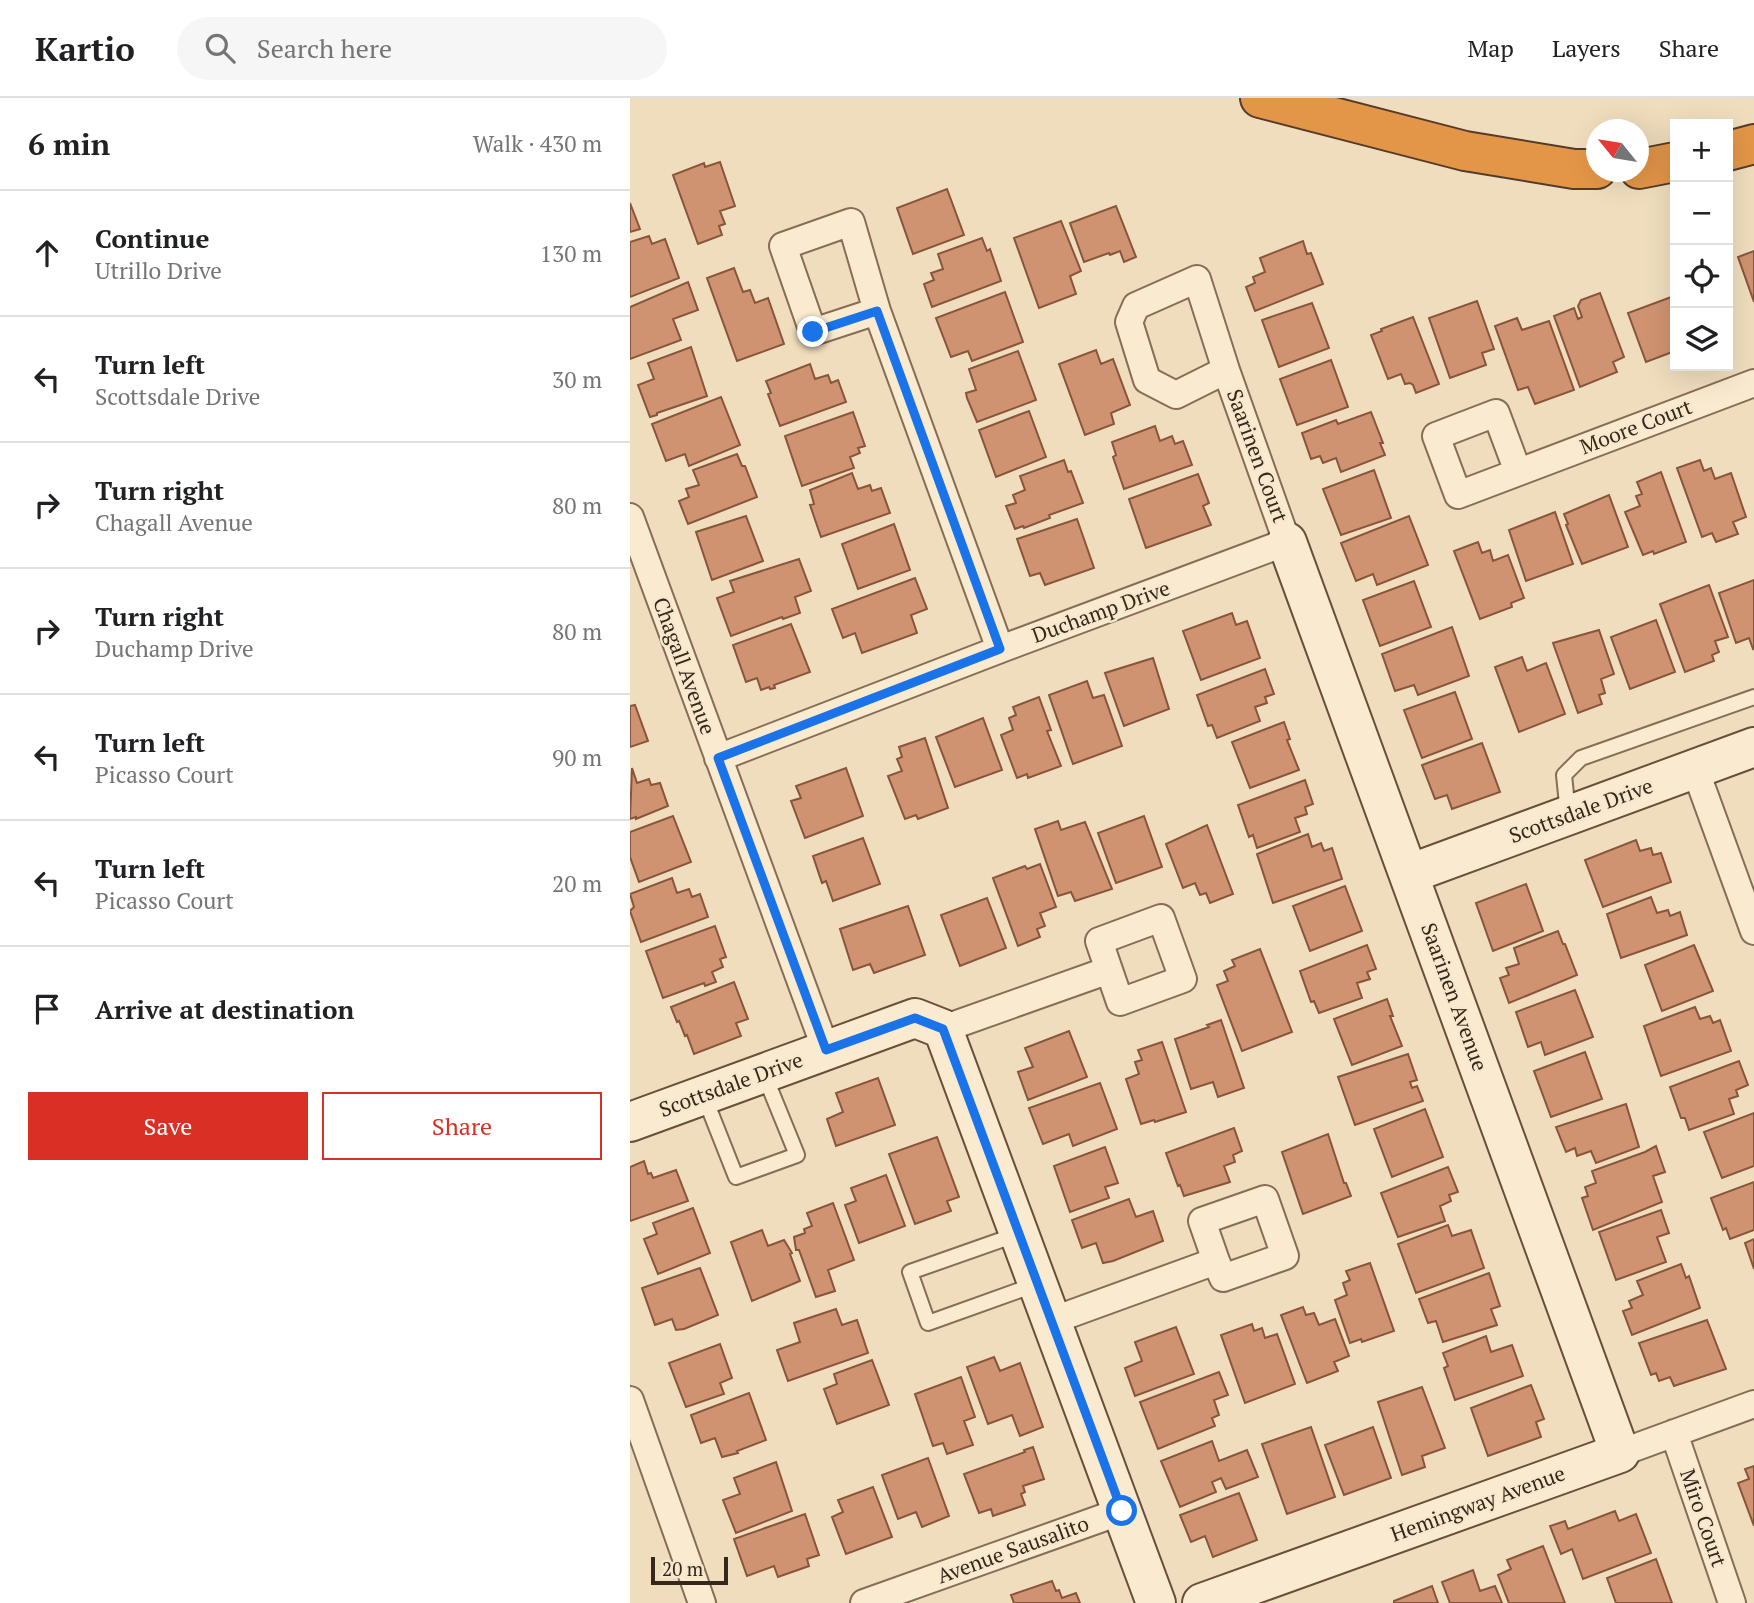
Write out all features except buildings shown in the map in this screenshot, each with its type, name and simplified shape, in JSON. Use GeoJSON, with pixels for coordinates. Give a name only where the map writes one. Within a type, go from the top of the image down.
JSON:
{"type":"FeatureCollection","features":[{"type":"Feature","properties":{"kind":"highway"},"geometry":{"type":"LineString","coordinates":[[1260,98],[1465,151],[1586,169]]}},
{"type":"Feature","properties":{"kind":"highway"},"geometry":{"type":"LineString","coordinates":[[1733,150],[1754,144]]}},
{"type":"Feature","properties":{"kind":"highway"},"geometry":{"type":"LineString","coordinates":[[1649,167],[1670,163]]}},
{"type":"Feature","properties":{"kind":"street"},"geometry":{"type":"LineString","coordinates":[[877,311],[1000,649]]}},
{"type":"Feature","properties":{"kind":"street","name":"Saarinen Court"},"geometry":{"type":"LineString","coordinates":[[1226,370],[1287,542]]}},
{"type":"Feature","properties":{"kind":"street","name":"Moore Court"},"geometry":{"type":"LineString","coordinates":[[1518,472],[1754,383]]}},
{"type":"Feature","properties":{"kind":"street","name":"Chagall Avenue"},"geometry":{"type":"LineString","coordinates":[[630,517],[826,1050]]}},
{"type":"Feature","properties":{"kind":"street","name":"Duchamp Drive"},"geometry":{"type":"LineString","coordinates":[[718,758],[1287,542]]}},
{"type":"Feature","properties":{"kind":"street","name":"Saarinen Avenue"},"geometry":{"type":"LineString","coordinates":[[1287,542],[1620,1452]]}},
{"type":"Feature","properties":{"kind":"street","name":"Scottsdale Drive"},"geometry":{"type":"LineString","coordinates":[[1409,874],[1754,747]]}},
{"type":"Feature","properties":{"kind":"street"},"geometry":{"type":"LineString","coordinates":[[1695,769],[1754,931]]}},
{"type":"Feature","properties":{"kind":"street"},"geometry":{"type":"LineString","coordinates":[[1109,970],[943,1029],[1156,1603]]}},
{"type":"Feature","properties":{"kind":"street","name":"Scottsdale Drive"},"geometry":{"type":"LineString","coordinates":[[630,1122],[915,1018],[943,1029]]}},
{"type":"Feature","properties":{"kind":"street"},"geometry":{"type":"LineString","coordinates":[[1051,1321],[1216,1261]]}},
{"type":"Feature","properties":{"kind":"street"},"geometry":{"type":"LineString","coordinates":[[630,1400],[702,1603]]}},
{"type":"Feature","properties":{"kind":"street","name":"Hemingway Avenue"},"geometry":{"type":"LineString","coordinates":[[1202,1603],[1754,1404]]}},
{"type":"Feature","properties":{"kind":"street","name":"Miro Court"},"geometry":{"type":"LineString","coordinates":[[1674,1433],[1732,1603]]}},
{"type":"Feature","properties":{"kind":"street","name":"Avenue Sausalito"},"geometry":{"type":"LineString","coordinates":[[864,1603],[1122,1511]]}},
{"type":"Feature","properties":{"kind":"lane"},"geometry":{"type":"LineString","coordinates":[[1569,815],[1564,775],[1581,758],[1754,697]]}},
{"type":"Feature","properties":{"kind":"lane"},"geometry":{"type":"LineString","coordinates":[[704,1095],[736,1177],[797,1155],[764,1073]]}},
{"type":"Feature","properties":{"kind":"lane"},"geometry":{"type":"LineString","coordinates":[[1019,1234],[910,1272],[928,1323],[1038,1284]]}},
{"type":"Feature","properties":{"kind":"route"},"geometry":{"type":"LineString","coordinates":[[813,332],[877,311],[1000,649],[718,758],[826,1050],[915,1018],[943,1029],[1122,1511]]}}]}
